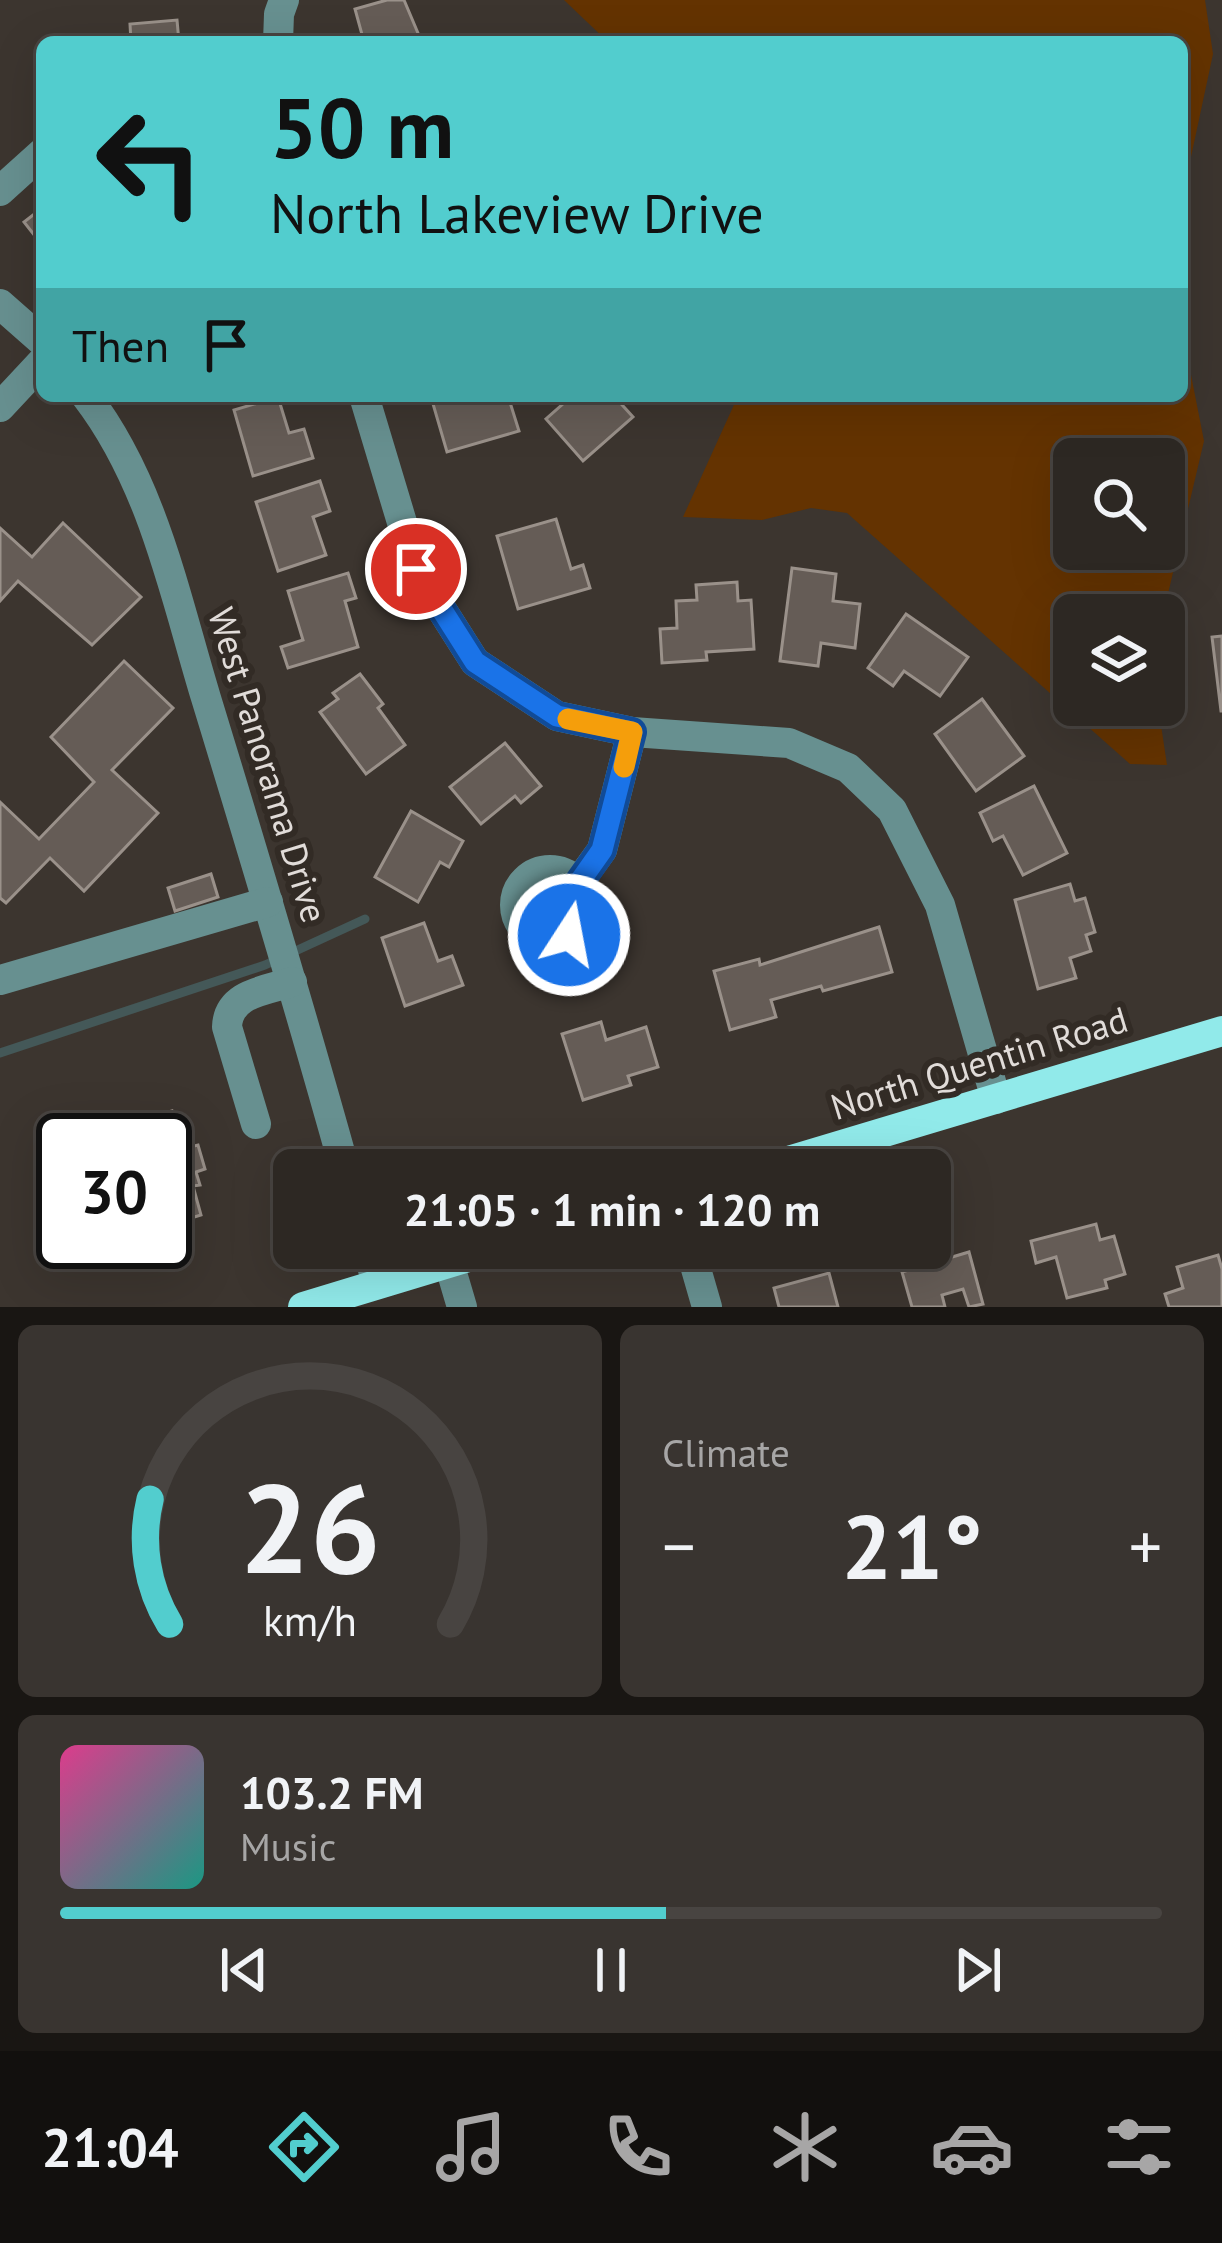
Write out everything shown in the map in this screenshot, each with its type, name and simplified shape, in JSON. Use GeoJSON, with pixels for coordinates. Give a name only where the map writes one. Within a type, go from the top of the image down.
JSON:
{"type":"FeatureCollection","features":[{"type":"Feature","properties":{"kind":"main road","name":"North Quentin Road"},"geometry":{"type":"LineString","coordinates":[[828,1149],[1222,1031]]}},
{"type":"Feature","properties":{"kind":"main road"},"geometry":{"type":"LineString","coordinates":[[303,1307],[428,1269]]}},
{"type":"Feature","properties":{"kind":"street"},"geometry":{"type":"LineString","coordinates":[[279,36],[284,0]]}},
{"type":"Feature","properties":{"kind":"street"},"geometry":{"type":"LineString","coordinates":[[0,191],[36,158]]}},
{"type":"Feature","properties":{"kind":"street"},"geometry":{"type":"LineString","coordinates":[[0,304],[36,335]]}},
{"type":"Feature","properties":{"kind":"street"},"geometry":{"type":"LineString","coordinates":[[0,407],[36,368]]}},
{"type":"Feature","properties":{"kind":"street","name":"West Panorama Drive"},"geometry":{"type":"LineString","coordinates":[[90,402],[124,456],[149,513],[339,1149]]}},
{"type":"Feature","properties":{"kind":"street"},"geometry":{"type":"LineString","coordinates":[[366,402],[416,569],[475,662],[557,716],[632,732],[789,743],[848,768],[892,810],[940,905],[996,1099]]}},
{"type":"Feature","properties":{"kind":"street"},"geometry":{"type":"LineString","coordinates":[[578,884],[602,850],[632,732]]}},
{"type":"Feature","properties":{"kind":"street"},"geometry":{"type":"LineString","coordinates":[[0,980],[268,902]]}},
{"type":"Feature","properties":{"kind":"street"},"geometry":{"type":"LineString","coordinates":[[256,1124],[227,1014],[236,1001],[292,982]]}},
{"type":"Feature","properties":{"kind":"street"},"geometry":{"type":"LineString","coordinates":[[373,1269],[377,1284]]}},
{"type":"Feature","properties":{"kind":"street"},"geometry":{"type":"LineString","coordinates":[[451,1269],[462,1307]]}},
{"type":"Feature","properties":{"kind":"street"},"geometry":{"type":"LineString","coordinates":[[696,1269],[706,1307]]}},
{"type":"Feature","properties":{"kind":"shaded area"},"geometry":{"type":"Polygon","coordinates":[[[564,0],[1205,0],[1213,54],[1188,171],[1188,36],[602,36],[564,0]]]}},
{"type":"Feature","properties":{"kind":"shaded area"},"geometry":{"type":"Polygon","coordinates":[[[1188,360],[1204,441],[1185,522],[1185,438],[1053,438],[1053,570],[1174,570],[1168,594],[1053,594],[1053,696],[847,513],[811,508],[762,520],[683,517],[735,402],[1188,402],[1188,360]]]}},
{"type":"Feature","properties":{"kind":"shaded area"},"geometry":{"type":"Polygon","coordinates":[[[1087,726],[1161,726],[1167,765],[1130,764],[1087,726]]]}},
{"type":"Feature","properties":{"kind":"building"},"geometry":{"type":"Polygon","coordinates":[[[404,0],[419,36],[362,36],[355,9],[404,0]]]}},
{"type":"Feature","properties":{"kind":"building"},"geometry":{"type":"Polygon","coordinates":[[[177,20],[178,36],[131,36],[130,24],[177,20]]]}},
{"type":"Feature","properties":{"kind":"building"},"geometry":{"type":"Polygon","coordinates":[[[36,213],[36,237],[24,222],[36,213]]]}},
{"type":"Feature","properties":{"kind":"building"},"geometry":{"type":"Polygon","coordinates":[[[280,402],[289,433],[304,429],[313,458],[253,476],[234,410],[280,402]]]}},
{"type":"Feature","properties":{"kind":"building"},"geometry":{"type":"Polygon","coordinates":[[[432,402],[510,402],[519,431],[447,452],[432,402]]]}},
{"type":"Feature","properties":{"kind":"building"},"geometry":{"type":"Polygon","coordinates":[[[565,402],[619,402],[633,417],[583,461],[546,419],[565,402]]]}},
{"type":"Feature","properties":{"kind":"building"},"geometry":{"type":"Polygon","coordinates":[[[320,481],[330,511],[313,517],[326,555],[278,571],[256,502],[320,481]]]}},
{"type":"Feature","properties":{"kind":"building"},"geometry":{"type":"Polygon","coordinates":[[[556,519],[571,569],[583,565],[590,588],[518,609],[497,536],[556,519]]]}},
{"type":"Feature","properties":{"kind":"building"},"geometry":{"type":"Polygon","coordinates":[[[63,523],[141,597],[92,645],[18,581],[0,601],[0,528],[32,557],[63,523]]]}},
{"type":"Feature","properties":{"kind":"building"},"geometry":{"type":"Polygon","coordinates":[[[792,568],[836,574],[833,601],[860,604],[855,648],[821,643],[818,666],[780,661],[792,568]]]}},
{"type":"Feature","properties":{"kind":"building"},"geometry":{"type":"Polygon","coordinates":[[[348,573],[356,598],[345,601],[358,647],[288,668],[281,647],[303,640],[288,591],[348,573]]]}},
{"type":"Feature","properties":{"kind":"building"},"geometry":{"type":"Polygon","coordinates":[[[737,582],[738,601],[751,600],[754,649],[706,652],[707,660],[662,663],[660,629],[677,628],[676,601],[697,600],[696,585],[737,582]]]}},
{"type":"Feature","properties":{"kind":"building"},"geometry":{"type":"Polygon","coordinates":[[[906,614],[968,657],[940,696],[904,671],[893,686],[868,668],[906,614]]]}},
{"type":"Feature","properties":{"kind":"building"},"geometry":{"type":"Polygon","coordinates":[[[1222,636],[1222,711],[1221,711],[1212,637],[1222,636]]]}},
{"type":"Feature","properties":{"kind":"building"},"geometry":{"type":"Polygon","coordinates":[[[124,661],[173,708],[112,770],[158,813],[84,891],[50,858],[6,903],[0,898],[0,802],[39,839],[94,782],[51,737],[124,661]]]}},
{"type":"Feature","properties":{"kind":"building"},"geometry":{"type":"Polygon","coordinates":[[[360,674],[405,745],[366,774],[320,712],[338,699],[333,693],[360,674]]]}},
{"type":"Feature","properties":{"kind":"building"},"geometry":{"type":"Polygon","coordinates":[[[982,699],[1024,756],[976,791],[935,734],[982,699]]]}},
{"type":"Feature","properties":{"kind":"building"},"geometry":{"type":"Polygon","coordinates":[[[505,743],[541,786],[521,803],[515,796],[481,824],[450,787],[505,743]]]}},
{"type":"Feature","properties":{"kind":"building"},"geometry":{"type":"Polygon","coordinates":[[[1034,786],[1067,853],[1023,875],[1003,836],[993,841],[980,813],[1034,786]]]}},
{"type":"Feature","properties":{"kind":"building"},"geometry":{"type":"Polygon","coordinates":[[[411,811],[463,841],[449,867],[440,862],[418,902],[375,877],[411,811]]]}},
{"type":"Feature","properties":{"kind":"building"},"geometry":{"type":"Polygon","coordinates":[[[211,874],[218,897],[175,911],[168,888],[211,874]]]}},
{"type":"Feature","properties":{"kind":"building"},"geometry":{"type":"Polygon","coordinates":[[[1070,884],[1075,901],[1085,898],[1095,932],[1086,935],[1091,951],[1070,958],[1076,978],[1038,989],[1015,900],[1070,884]]]}},
{"type":"Feature","properties":{"kind":"building"},"geometry":{"type":"Polygon","coordinates":[[[424,923],[438,961],[452,956],[463,985],[405,1006],[382,938],[424,923]]]}},
{"type":"Feature","properties":{"kind":"building"},"geometry":{"type":"Polygon","coordinates":[[[879,927],[892,972],[771,1000],[776,1017],[730,1030],[714,971],[759,959],[760,965],[879,927]]]}},
{"type":"Feature","properties":{"kind":"building"},"geometry":{"type":"Polygon","coordinates":[[[601,1022],[606,1040],[646,1027],[658,1067],[628,1076],[631,1085],[583,1100],[562,1034],[601,1022]]]}},
{"type":"Feature","properties":{"kind":"building"},"geometry":{"type":"Polygon","coordinates":[[[198,1145],[205,1169],[196,1172],[200,1185],[193,1186],[201,1215],[192,1218],[192,1146],[198,1145]]]}},
{"type":"Feature","properties":{"kind":"building"},"geometry":{"type":"Polygon","coordinates":[[[1096,1224],[1100,1240],[1114,1236],[1125,1274],[1105,1280],[1107,1288],[1067,1298],[1056,1257],[1036,1263],[1031,1241],[1096,1224]]]}},
{"type":"Feature","properties":{"kind":"building"},"geometry":{"type":"Polygon","coordinates":[[[969,1252],[983,1304],[969,1307],[963,1289],[942,1295],[945,1307],[912,1307],[902,1272],[951,1269],[951,1257],[969,1252]]]}},
{"type":"Feature","properties":{"kind":"building"},"geometry":{"type":"Polygon","coordinates":[[[1218,1255],[1222,1307],[1169,1307],[1165,1294],[1183,1288],[1177,1267],[1218,1255]]]}},
{"type":"Feature","properties":{"kind":"building"},"geometry":{"type":"Polygon","coordinates":[[[829,1273],[838,1307],[779,1307],[774,1288],[829,1273]]]}},
{"type":"Feature","properties":{"kind":"waterway"},"geometry":{"type":"LineString","coordinates":[[0,1053],[265,965],[365,919]]}},
{"type":"Feature","properties":{"kind":"slow traffic"},"geometry":{"type":"LineString","coordinates":[[568,719],[632,732],[624,767]]}},
{"type":"Feature","properties":{"kind":"route"},"geometry":{"type":"LineString","coordinates":[[416,569],[475,662],[557,716],[632,732],[602,850],[578,884],[586,905],[584,917],[569,935]]}}]}
